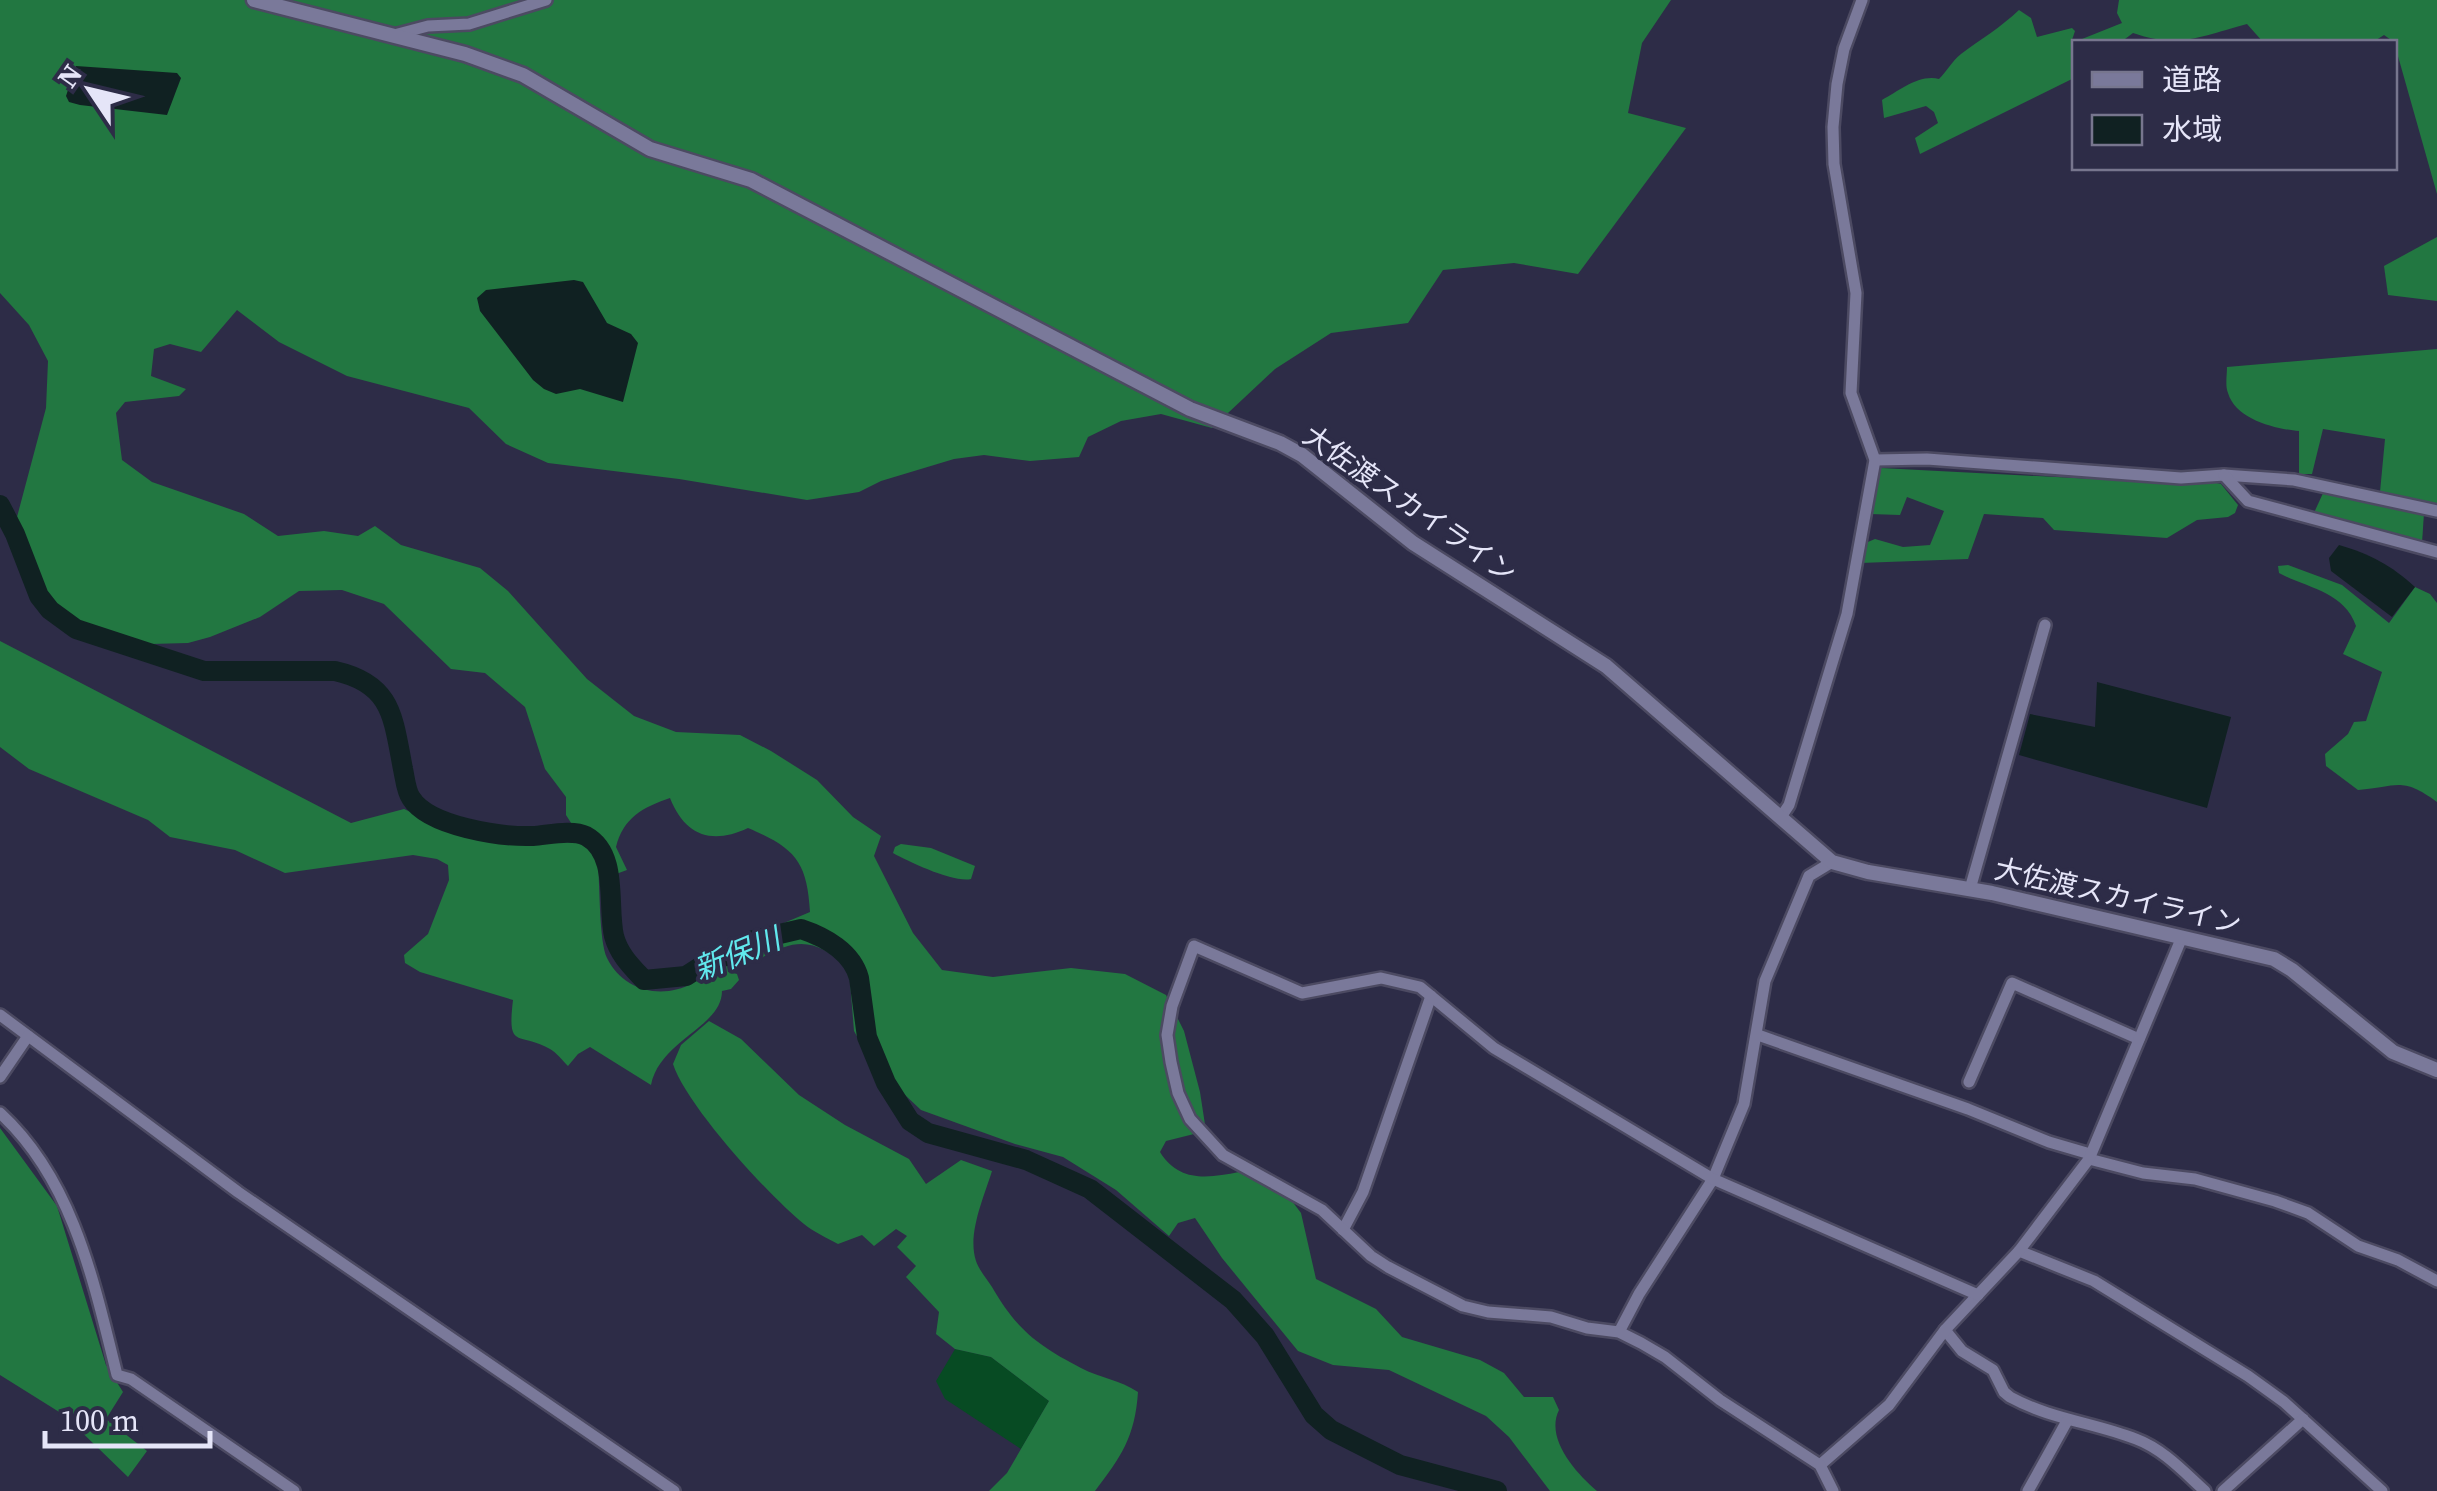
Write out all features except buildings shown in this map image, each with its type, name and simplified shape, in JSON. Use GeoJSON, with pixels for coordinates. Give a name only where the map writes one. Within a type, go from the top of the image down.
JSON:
{"type":"FeatureCollection","features":[{"type":"Feature","properties":{"kind":"street","name":"大佐渡スカイライン"},"geometry":{"type":"LineString","coordinates":[[254,0],[477,58],[523,76],[650,149],[751,180],[1190,409],[1280,443],[1413,544],[1606,666],[1832,862],[1868,872],[1970,888],[2274,959],[2393,1052],[2437,1070]]}},
{"type":"Feature","properties":{"kind":"street"},"geometry":{"type":"LineString","coordinates":[[394,35],[428,26],[469,24],[546,0]]}},
{"type":"Feature","properties":{"kind":"street"},"geometry":{"type":"LineString","coordinates":[[1782,817],[1847,614],[1875,460],[1850,393],[1856,292],[1834,164],[1837,84],[1844,48],[1862,0]]}},
{"type":"Feature","properties":{"kind":"street"},"geometry":{"type":"LineString","coordinates":[[1875,460],[1927,458],[2182,478],[2224,474],[2294,480],[2437,511]]}},
{"type":"Feature","properties":{"kind":"street"},"geometry":{"type":"LineString","coordinates":[[2224,474],[2248,501],[2437,552]]}},
{"type":"Feature","properties":{"kind":"street"},"geometry":{"type":"LineString","coordinates":[[1970,888],[2045,625]]}},
{"type":"Feature","properties":{"kind":"street"},"geometry":{"type":"LineString","coordinates":[[1619,1332],[1647,1280],[1713,1179],[1744,1104],[1765,981],[1810,876],[1832,862]]}},
{"type":"Feature","properties":{"kind":"street"},"geometry":{"type":"LineString","coordinates":[[1820,1465],[1889,1406],[1945,1330],[2020,1251],[2090,1157],[2182,937]]}},
{"type":"Feature","properties":{"kind":"street"},"geometry":{"type":"LineString","coordinates":[[1833,1491],[1820,1465],[1720,1400],[1665,1357],[1619,1332],[1586,1328],[1551,1316],[1488,1312],[1463,1306],[1388,1267],[1322,1210],[1223,1155],[1190,1120],[1178,1093],[1168,1034],[1172,1006],[1194,946],[1302,992],[1381,978],[1420,987],[1494,1048],[1713,1179],[1978,1296]]}},
{"type":"Feature","properties":{"kind":"street"},"geometry":{"type":"LineString","coordinates":[[1969,1082],[2012,983],[2139,1039]]}},
{"type":"Feature","properties":{"kind":"street"},"geometry":{"type":"LineString","coordinates":[[1343,1230],[1364,1192],[1431,996]]}},
{"type":"Feature","properties":{"kind":"street"},"geometry":{"type":"LineString","coordinates":[[0,1015],[238,1192],[674,1491]]}},
{"type":"Feature","properties":{"kind":"street"},"geometry":{"type":"LineString","coordinates":[[1758,1035],[2090,1157],[2143,1173],[2195,1179],[2308,1213],[2358,1246],[2398,1260],[2437,1282]]}},
{"type":"Feature","properties":{"kind":"street"},"geometry":{"type":"LineString","coordinates":[[0,1076],[28,1036]]}},
{"type":"Feature","properties":{"kind":"street"},"geometry":{"type":"LineString","coordinates":[[0,1113],[57,1184],[96,1292],[117,1375],[130,1379],[294,1491]]}},
{"type":"Feature","properties":{"kind":"street"},"geometry":{"type":"LineString","coordinates":[[2020,1251],[2094,1282],[2248,1376],[2303,1419],[2382,1491]]}},
{"type":"Feature","properties":{"kind":"street"},"geometry":{"type":"LineString","coordinates":[[1945,1330],[1962,1351],[1993,1370],[2010,1397],[2067,1421],[2137,1439],[2158,1450],[2205,1491]]}},
{"type":"Feature","properties":{"kind":"street"},"geometry":{"type":"LineString","coordinates":[[2223,1491],[2303,1419]]}},
{"type":"Feature","properties":{"kind":"street"},"geometry":{"type":"LineString","coordinates":[[2028,1491],[2067,1421]]}},
{"type":"Feature","properties":{"kind":"green space"},"geometry":{"type":"Polygon","coordinates":[[[0,0],[1671,0],[1642,43],[1628,113],[1686,128],[1578,274],[1514,263],[1443,270],[1408,323],[1331,333],[1275,369],[1212,428],[1161,414],[1121,421],[1088,437],[1079,457],[1030,461],[984,455],[954,459],[881,481],[859,492],[807,500],[548,463],[506,444],[469,408],[347,376],[279,342],[237,310],[201,352],[170,344],[154,349],[151,376],[186,389],[179,396],[125,402],[116,413],[122,460],[152,482],[244,514],[278,536],[324,531],[358,536],[375,526],[401,545],[480,568],[508,591],[587,679],[634,716],[676,732],[740,735],[817,780],[853,817],[881,836],[874,856],[913,933],[942,970],[993,977],[1071,968],[1125,974],[1166,995],[1184,1031],[1206,1131],[1166,1141],[1160,1152],[1168,1162],[1195,1176],[1239,1172],[1292,1201],[1301,1213],[1316,1279],[1376,1309],[1402,1337],[1480,1360],[1504,1373],[1524,1397],[1553,1397],[1559,1410],[1559,1443],[1597,1491],[1550,1491],[1509,1437],[1486,1416],[1389,1370],[1333,1365],[1298,1351],[1222,1258],[1195,1218],[1178,1223],[1169,1236],[1116,1190],[1063,1157],[921,1110],[873,1065],[854,1031],[849,969],[827,952],[806,944],[784,947],[758,960],[750,949],[753,936],[810,912],[806,880],[796,858],[777,842],[748,828],[723,836],[701,834],[683,821],[670,798],[643,810],[624,828],[616,847],[627,870],[616,874],[591,832],[573,826],[566,815],[566,797],[545,769],[525,707],[485,673],[451,669],[384,604],[342,590],[299,591],[260,617],[210,637],[188,643],[150,644],[77,621],[54,605],[41,588],[17,517],[46,408],[48,361],[29,325],[0,293],[0,0]]]}},
{"type":"Feature","properties":{"kind":"green space"},"geometry":{"type":"Polygon","coordinates":[[[2119,0],[2437,0],[2437,194],[2397,53],[2397,40],[2384,35],[2376,40],[2261,40],[2247,24],[2190,39],[2164,40],[2133,33],[2124,40],[2080,40],[2122,23],[2117,13],[2119,0]]]}},
{"type":"Feature","properties":{"kind":"green space"},"geometry":{"type":"Polygon","coordinates":[[[2019,10],[2031,18],[2037,37],[2072,28],[2072,79],[1920,154],[1915,138],[1938,123],[1934,112],[1926,106],[1884,118],[1882,100],[1917,81],[1939,79],[1958,57],[2019,10]]]}},
{"type":"Feature","properties":{"kind":"green space"},"geometry":{"type":"Polygon","coordinates":[[[2437,237],[2437,301],[2388,295],[2384,266],[2437,237]]]}},
{"type":"Feature","properties":{"kind":"green space"},"geometry":{"type":"Polygon","coordinates":[[[2437,349],[2437,506],[2380,492],[2385,439],[2323,429],[2312,474],[2299,474],[2299,431],[2248,416],[2232,402],[2227,390],[2227,367],[2437,349]]]}},
{"type":"Feature","properties":{"kind":"green space"},"geometry":{"type":"Polygon","coordinates":[[[1881,468],[2153,482],[2208,481],[2221,484],[2238,505],[2228,517],[2197,520],[2167,538],[2054,530],[2043,518],[1984,514],[1968,559],[1860,563],[1863,544],[1875,539],[1903,547],[1930,545],[1944,511],[1907,497],[1900,515],[1870,514],[1881,468]]]}},
{"type":"Feature","properties":{"kind":"green space"},"geometry":{"type":"Polygon","coordinates":[[[2324,491],[2424,513],[2422,543],[2313,515],[2324,491]]]}},
{"type":"Feature","properties":{"kind":"green space"},"geometry":{"type":"Polygon","coordinates":[[[2288,565],[2342,585],[2389,623],[2415,587],[2430,594],[2437,603],[2437,802],[2407,786],[2358,790],[2326,766],[2325,754],[2348,734],[2354,722],[2366,721],[2382,672],[2343,654],[2356,626],[2350,614],[2323,592],[2279,573],[2278,566],[2288,565]]]}},
{"type":"Feature","properties":{"kind":"green space"},"geometry":{"type":"Polygon","coordinates":[[[0,641],[351,823],[404,809],[447,826],[490,836],[580,842],[598,865],[604,950],[623,978],[644,989],[669,991],[693,983],[718,964],[727,966],[728,972],[737,974],[739,980],[731,989],[722,991],[712,1015],[666,1056],[651,1085],[590,1047],[568,1066],[550,1049],[517,1037],[512,1027],[513,1000],[420,972],[405,963],[404,955],[428,934],[449,880],[448,865],[413,855],[285,873],[235,850],[170,837],[148,820],[29,769],[0,747],[0,641]]]}},
{"type":"Feature","properties":{"kind":"green space"},"geometry":{"type":"Polygon","coordinates":[[[901,844],[931,848],[975,866],[971,879],[943,875],[893,853],[901,844]]]}},
{"type":"Feature","properties":{"kind":"green space"},"geometry":{"type":"Polygon","coordinates":[[[709,1021],[741,1039],[799,1095],[909,1159],[926,1184],[961,1160],[992,1171],[978,1216],[974,1250],[979,1268],[1001,1302],[1029,1335],[1052,1352],[1138,1392],[1134,1422],[1125,1446],[1095,1491],[989,1491],[1007,1473],[1049,1401],[991,1357],[955,1349],[936,1334],[939,1312],[906,1277],[916,1266],[897,1247],[907,1236],[896,1229],[874,1246],[862,1235],[838,1244],[804,1224],[751,1172],[694,1102],[673,1064],[681,1045],[709,1021]]]}},
{"type":"Feature","properties":{"kind":"green space"},"geometry":{"type":"Polygon","coordinates":[[[0,1128],[57,1206],[106,1365],[123,1392],[106,1419],[147,1451],[128,1477],[64,1415],[0,1375],[0,1128]]]}},
{"type":"Feature","properties":{"kind":"green space"},"geometry":{"type":"Polygon","coordinates":[[[955,1349],[991,1357],[1049,1401],[1021,1449],[945,1399],[936,1381],[955,1349]]]}},
{"type":"Feature","properties":{"kind":"water"},"geometry":{"type":"Polygon","coordinates":[[[76,66],[177,73],[181,78],[167,115],[69,102],[66,96],[76,66]]]}},
{"type":"Feature","properties":{"kind":"water"},"geometry":{"type":"Polygon","coordinates":[[[583,282],[607,323],[631,334],[638,343],[623,402],[580,389],[556,394],[544,389],[480,311],[477,298],[486,290],[583,282]]]}},
{"type":"Feature","properties":{"kind":"water"},"geometry":{"type":"Polygon","coordinates":[[[2339,545],[2380,561],[2415,587],[2392,617],[2331,571],[2329,558],[2339,545]]]}},
{"type":"Feature","properties":{"kind":"water"},"geometry":{"type":"Polygon","coordinates":[[[2097,682],[2231,717],[2207,808],[2019,755],[2030,714],[2095,727],[2097,682]]]}},
{"type":"Feature","properties":{"kind":"waterway","name":"新保川"},"geometry":{"type":"LineString","coordinates":[[0,505],[39,596],[50,610],[76,629],[204,671],[335,671],[354,677],[369,685],[387,706],[408,792],[420,808],[449,823],[503,835],[586,836],[596,844],[608,868],[616,943],[644,980],[686,976],[754,940],[801,929],[828,941],[844,953],[855,969],[867,1037],[886,1083],[910,1121],[928,1133],[1026,1160],[1090,1189],[1233,1300],[1265,1336],[1314,1415],[1331,1430],[1400,1465],[1497,1491]]}}]}
